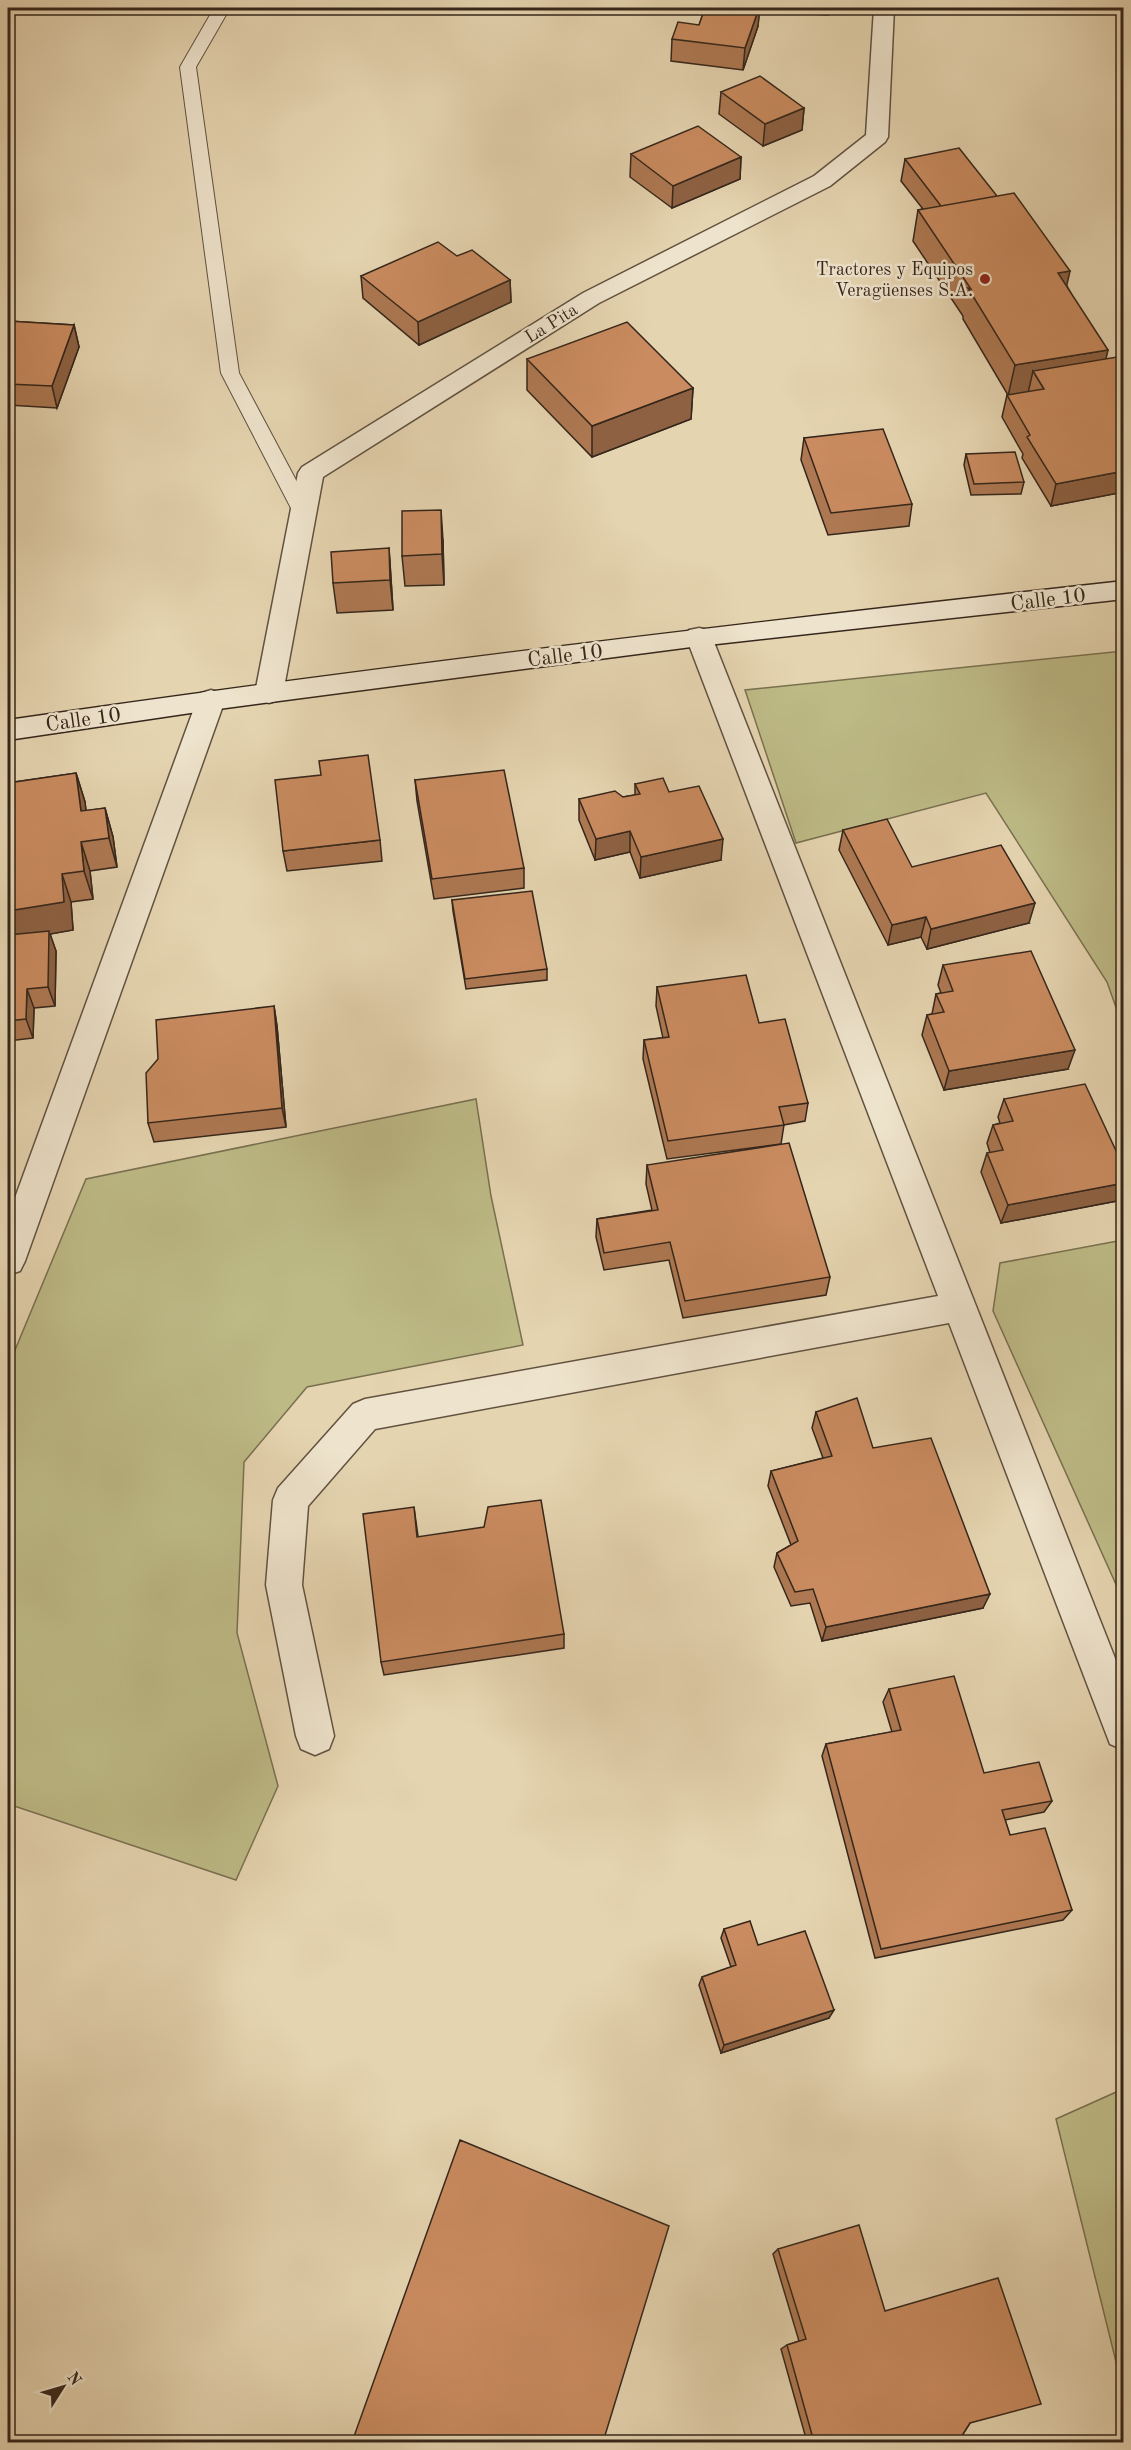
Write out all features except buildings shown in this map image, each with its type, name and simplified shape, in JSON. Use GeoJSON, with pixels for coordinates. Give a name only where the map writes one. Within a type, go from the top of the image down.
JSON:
{"type":"FeatureCollection","features":[{"type":"Feature","properties":{"kind":"street","name":"La Pita"},"geometry":{"type":"LineString","coordinates":[[269,693],[311,473],[591,298],[822,181],[877,137],[884,8]]}},
{"type":"Feature","properties":{"kind":"street","name":"Calle 10"},"geometry":{"type":"LineString","coordinates":[[8,730],[211,700],[699,638],[1124,590]]}},
{"type":"Feature","properties":{"kind":"street"},"geometry":{"type":"LineString","coordinates":[[699,638],[1124,1731]]}},
{"type":"Feature","properties":{"kind":"street"},"geometry":{"type":"LineString","coordinates":[[8,1261],[211,700]]}},
{"type":"Feature","properties":{"kind":"street"},"geometry":{"type":"LineString","coordinates":[[315,1736],[284,1585],[291,1500],[365,1415],[957,1306]]}},
{"type":"Feature","properties":{"kind":"lane"},"geometry":{"type":"LineString","coordinates":[[222,8],[188,67],[230,373],[303,512]]}},
{"type":"Feature","properties":{"kind":"shaded area"},"geometry":{"type":"Polygon","coordinates":[[[1123,651],[1123,1027],[1107,982],[986,793],[796,843],[745,690],[1123,651]]]}},
{"type":"Feature","properties":{"kind":"shaded area"},"geometry":{"type":"Polygon","coordinates":[[[476,1099],[491,1196],[523,1345],[307,1387],[244,1462],[237,1633],[278,1786],[236,1880],[8,1804],[8,1367],[86,1179],[476,1099]]]}},
{"type":"Feature","properties":{"kind":"shaded area"},"geometry":{"type":"Polygon","coordinates":[[[1124,1240],[1123,1600],[993,1311],[1000,1263],[1124,1240]]]}},
{"type":"Feature","properties":{"kind":"shaded area"},"geometry":{"type":"Polygon","coordinates":[[[1123,2089],[1123,2390],[1056,2119],[1123,2089]]]}},
{"type":"Feature","properties":{"kind":"place","name":"Tractores y Equipos Veragüenses S.A."},"geometry":{"type":"Point","coordinates":[985,279]}}]}
